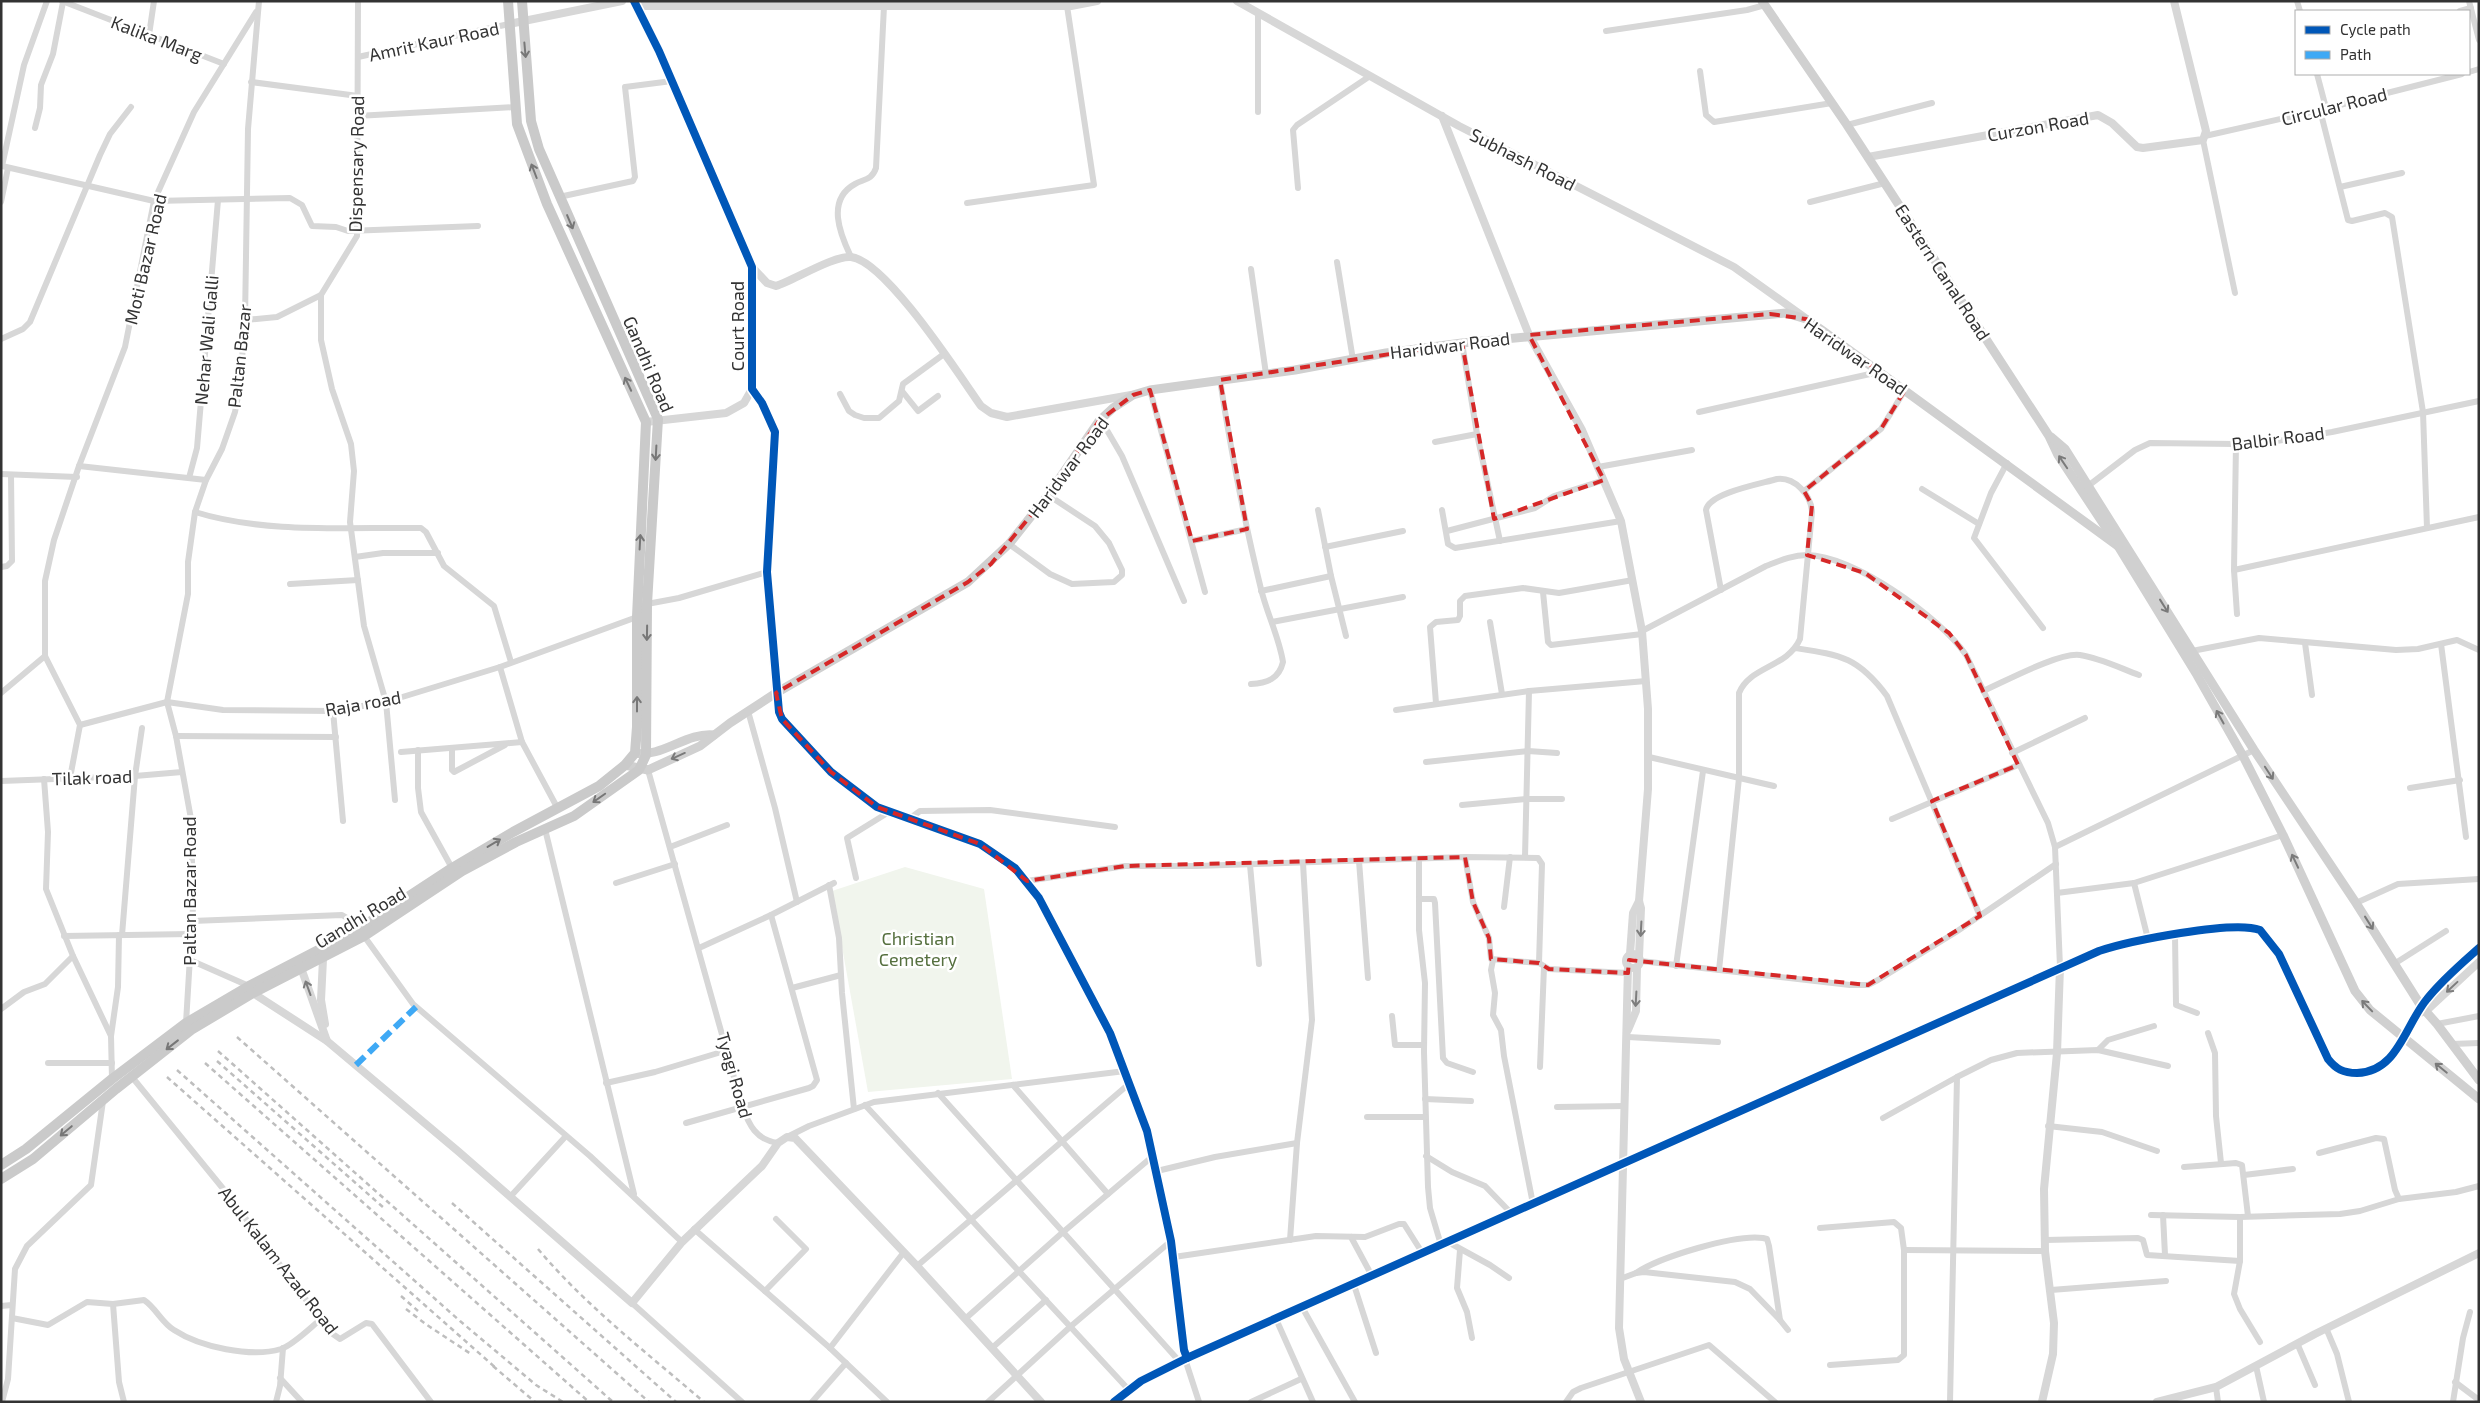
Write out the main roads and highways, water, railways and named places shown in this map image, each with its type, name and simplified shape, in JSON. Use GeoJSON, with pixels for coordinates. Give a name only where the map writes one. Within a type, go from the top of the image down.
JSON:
{"type":"FeatureCollection","features":[{"type":"Feature","properties":{"kind":"main road","name":"Gandhi Road"},"geometry":{"type":"LineString","coordinates":[[100,1096],[112,1079],[186,1023],[362,933],[452,868],[512,832],[558,810],[599,786],[625,765],[635,753],[637,727],[637,617],[646,422],[546,204],[517,124],[508,1]]}},
{"type":"Feature","properties":{"kind":"main road","name":"Gandhi Road"},"geometry":{"type":"LineString","coordinates":[[522,1],[531,121],[539,149],[658,419],[648,604],[646,755]]}},
{"type":"Feature","properties":{"kind":"main road","name":"Eastern Canal Road"},"geometry":{"type":"LineString","coordinates":[[1764,3],[1885,183],[2049,436],[2058,454],[2121,545]]}},
{"type":"Feature","properties":{"kind":"main road","name":"Haridwar Road"},"geometry":{"type":"LineString","coordinates":[[643,770],[700,746],[776,693],[968,582],[1010,544],[1048,495],[1099,421],[1113,408],[1133,395],[1150,390],[1462,343],[1529,335],[1786,313],[1806,319],[2121,545],[2243,756],[2283,835],[2356,991],[2370,1010],[2479,1098]]}},
{"type":"Feature","properties":{"kind":"main road"},"geometry":{"type":"LineString","coordinates":[[2049,436],[2065,450],[2088,486],[2121,545],[2356,903],[2422,1010],[2437,1024],[2479,1079]]}},
{"type":"Feature","properties":{"kind":"main road","name":"Haridwar Road"},"geometry":{"type":"LineString","coordinates":[[646,755],[700,735],[714,735]]}},
{"type":"Feature","properties":{"kind":"main road"},"geometry":{"type":"LineString","coordinates":[[625,765],[643,770],[646,755],[635,753]]}},
{"type":"Feature","properties":{"kind":"main road","name":"Gandhi Road"},"geometry":{"type":"LineString","coordinates":[[300,965],[323,959],[462,871],[574,816],[643,770]]}},
{"type":"Feature","properties":{"kind":"main road","name":"Gandhi Road"},"geometry":{"type":"LineString","coordinates":[[100,1096],[132,1077],[191,1030],[251,989]]}},
{"type":"Feature","properties":{"kind":"main road"},"geometry":{"type":"LineString","coordinates":[[1,1165],[100,1096]]}},
{"type":"Feature","properties":{"kind":"main road"},"geometry":{"type":"LineString","coordinates":[[1,1179],[33,1159],[100,1096]]}},
{"type":"Feature","properties":{"kind":"railway"},"geometry":{"type":"LineString","coordinates":[[237,1037],[649,1402]]}},
{"type":"Feature","properties":{"kind":"railway"},"geometry":{"type":"LineString","coordinates":[[218,1051],[613,1402]]}},
{"type":"Feature","properties":{"kind":"railway"},"geometry":{"type":"LineString","coordinates":[[217,1061],[384,1208]]}},
{"type":"Feature","properties":{"kind":"railway"},"geometry":{"type":"LineString","coordinates":[[205,1063],[589,1402]]}},
{"type":"Feature","properties":{"kind":"railway"},"geometry":{"type":"LineString","coordinates":[[177,1070],[460,1321],[536,1385],[563,1402]]}},
{"type":"Feature","properties":{"kind":"railway"},"geometry":{"type":"LineString","coordinates":[[167,1077],[497,1369]]}},
{"type":"Feature","properties":{"kind":"railway"},"geometry":{"type":"LineString","coordinates":[[452,1203],[676,1402]]}},
{"type":"Feature","properties":{"kind":"railway"},"geometry":{"type":"LineString","coordinates":[[538,1249],[597,1310],[704,1402]]}},
{"type":"Feature","properties":{"kind":"railway"},"geometry":{"type":"LineString","coordinates":[[401,1296],[418,1311]]}},
{"type":"Feature","properties":{"kind":"railway"},"geometry":{"type":"LineString","coordinates":[[406,1309],[471,1354]]}},
{"type":"Feature","properties":{"kind":"railway"},"geometry":{"type":"LineString","coordinates":[[493,1366],[535,1402]]}},
{"type":"Feature","properties":{"kind":"park label","name":"Christian Cemetery"},"geometry":{"type":"Point","coordinates":[918,948]}}]}
